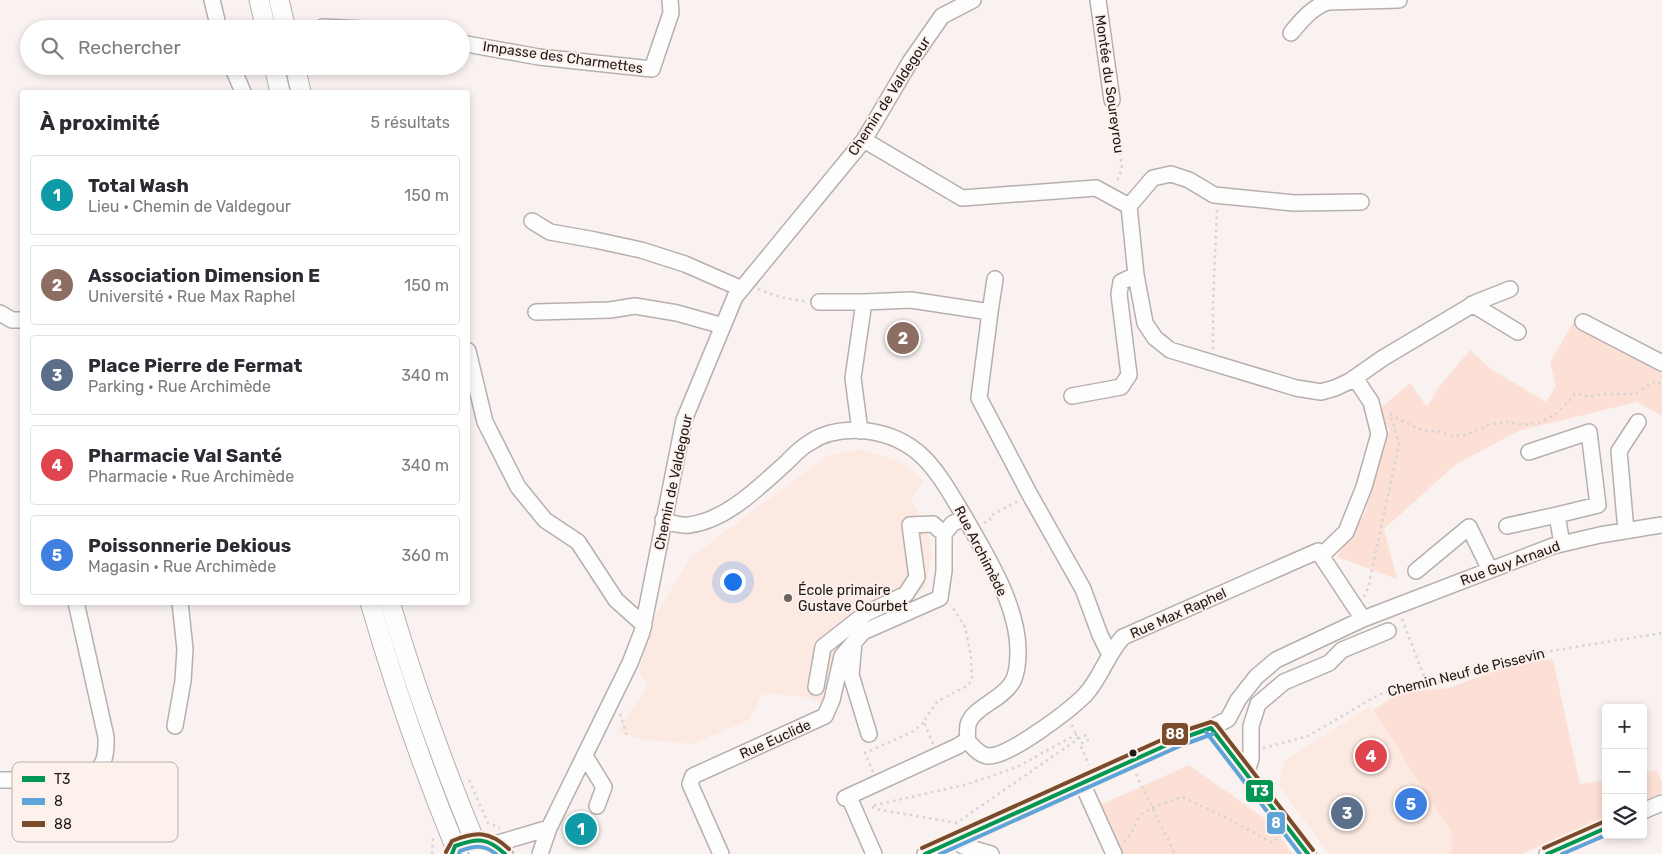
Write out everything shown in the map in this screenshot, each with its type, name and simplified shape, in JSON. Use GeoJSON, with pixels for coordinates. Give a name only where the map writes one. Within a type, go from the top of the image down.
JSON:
{"type":"FeatureCollection","features":[{"type":"Feature","properties":{"kind":"main road"},"geometry":{"type":"LineString","coordinates":[[259,0],[264,20]]}},
{"type":"Feature","properties":{"kind":"main road"},"geometry":{"type":"LineString","coordinates":[[279,0],[284,20]]}},
{"type":"Feature","properties":{"kind":"main road"},"geometry":{"type":"LineString","coordinates":[[276,75],[280,90]]}},
{"type":"Feature","properties":{"kind":"main road"},"geometry":{"type":"LineString","coordinates":[[297,75],[301,90]]}},
{"type":"Feature","properties":{"kind":"main road"},"geometry":{"type":"LineString","coordinates":[[371,605],[386,659],[418,753],[455,851]]}},
{"type":"Feature","properties":{"kind":"main road"},"geometry":{"type":"LineString","coordinates":[[391,605],[406,657],[433,736],[489,848]]}},
{"type":"Feature","properties":{"kind":"street"},"geometry":{"type":"LineString","coordinates":[[212,0],[218,20]]}},
{"type":"Feature","properties":{"kind":"street","name":"Impasse des Charmettes"},"geometry":{"type":"LineString","coordinates":[[470,45],[539,57],[652,69],[671,13],[670,0]]}},
{"type":"Feature","properties":{"kind":"street","name":"Chemin de Valdegour"},"geometry":{"type":"LineString","coordinates":[[540,854],[549,828],[630,663],[644,624],[684,420],[735,297],[864,140],[910,62],[942,16],[973,0]]}},
{"type":"Feature","properties":{"kind":"street","name":"Montée du Soureyrou"},"geometry":{"type":"LineString","coordinates":[[1098,0],[1112,100]]}},
{"type":"Feature","properties":{"kind":"street"},"geometry":{"type":"LineString","coordinates":[[1291,33],[1302,18],[1317,6],[1328,2],[1400,0]]}},
{"type":"Feature","properties":{"kind":"street"},"geometry":{"type":"LineString","coordinates":[[236,75],[242,90]]}},
{"type":"Feature","properties":{"kind":"street"},"geometry":{"type":"LineString","coordinates":[[864,140],[962,198],[1096,188],[1128,206]]}},
{"type":"Feature","properties":{"kind":"street"},"geometry":{"type":"LineString","coordinates":[[1361,202],[1294,203],[1214,195],[1189,180],[1171,174],[1153,178],[1128,206],[1136,275],[1145,322],[1154,338],[1170,350],[1296,388],[1322,392],[1355,378],[1383,358],[1472,304],[1510,289]]}},
{"type":"Feature","properties":{"kind":"street"},"geometry":{"type":"LineString","coordinates":[[532,221],[550,232],[632,248],[685,264],[745,286]]}},
{"type":"Feature","properties":{"kind":"street"},"geometry":{"type":"LineString","coordinates":[[1072,396],[1121,387],[1129,375],[1119,294],[1121,282],[1136,275]]}},
{"type":"Feature","properties":{"kind":"street"},"geometry":{"type":"LineString","coordinates":[[874,854],[847,797],[938,756],[967,740],[976,751],[988,756],[1000,753],[1023,742],[1085,694],[1100,675],[1110,655],[1083,590],[979,398],[995,279]]}},
{"type":"Feature","properties":{"kind":"street"},"geometry":{"type":"LineString","coordinates":[[819,302],[911,300],[990,312]]}},
{"type":"Feature","properties":{"kind":"street"},"geometry":{"type":"LineString","coordinates":[[860,430],[853,378],[864,302]]}},
{"type":"Feature","properties":{"kind":"street"},"geometry":{"type":"LineString","coordinates":[[1472,304],[1518,332]]}},
{"type":"Feature","properties":{"kind":"street"},"geometry":{"type":"LineString","coordinates":[[536,312],[610,310],[635,306],[677,313],[723,326]]}},
{"type":"Feature","properties":{"kind":"street"},"geometry":{"type":"LineString","coordinates":[[0,314],[12,320],[20,320]]}},
{"type":"Feature","properties":{"kind":"street"},"geometry":{"type":"LineString","coordinates":[[1583,322],[1662,362]]}},
{"type":"Feature","properties":{"kind":"street"},"geometry":{"type":"LineString","coordinates":[[470,359],[485,422],[518,487],[545,520],[578,542],[616,600],[644,624]]}},
{"type":"Feature","properties":{"kind":"street"},"geometry":{"type":"LineString","coordinates":[[925,854],[1228,719],[1238,700],[1256,678],[1276,660],[1360,614],[1321,556],[1346,532],[1364,487],[1379,434],[1371,402],[1355,378]]}},
{"type":"Feature","properties":{"kind":"street"},"geometry":{"type":"LineString","coordinates":[[1626,531],[1619,451],[1638,422]]}},
{"type":"Feature","properties":{"kind":"street","name":"Rue Archimède"},"geometry":{"type":"LineString","coordinates":[[663,520],[673,524],[688,525],[717,516],[748,497],[808,443],[833,432],[860,430],[895,437],[917,450],[931,464],[964,516],[997,577],[1017,632],[1017,666],[1012,684],[997,699],[975,713],[968,724],[967,740]]}},
{"type":"Feature","properties":{"kind":"street"},"geometry":{"type":"LineString","coordinates":[[1506,526],[1598,504],[1589,432],[1529,452]]}},
{"type":"Feature","properties":{"kind":"street"},"geometry":{"type":"LineString","coordinates":[[1557,515],[1562,544]]}},
{"type":"Feature","properties":{"kind":"street"},"geometry":{"type":"LineString","coordinates":[[940,593],[944,571],[944,534],[952,524],[964,516]]}},
{"type":"Feature","properties":{"kind":"street"},"geometry":{"type":"LineString","coordinates":[[816,687],[823,647],[866,614],[906,594],[917,577],[910,525],[933,524],[944,534]]}},
{"type":"Feature","properties":{"kind":"street","name":"Rue Guy Arnaud"},"geometry":{"type":"LineString","coordinates":[[1360,614],[1397,606],[1562,544],[1662,526]]}},
{"type":"Feature","properties":{"kind":"street"},"geometry":{"type":"LineString","coordinates":[[1416,571],[1468,527],[1490,570]]}},
{"type":"Feature","properties":{"kind":"street","name":"Rue Max Raphel"},"geometry":{"type":"LineString","coordinates":[[1110,655],[1123,637],[1318,551],[1321,556]]}},
{"type":"Feature","properties":{"kind":"street","name":"Rue Euclide"},"geometry":{"type":"LineString","coordinates":[[721,854],[690,784],[693,776],[825,716],[832,700],[842,656],[863,632],[940,598],[940,593]]}},
{"type":"Feature","properties":{"kind":"street"},"geometry":{"type":"LineString","coordinates":[[77,605],[106,737],[106,752],[102,762]]}},
{"type":"Feature","properties":{"kind":"street"},"geometry":{"type":"LineString","coordinates":[[175,726],[183,681],[185,649],[180,605]]}},
{"type":"Feature","properties":{"kind":"street"},"geometry":{"type":"LineString","coordinates":[[1246,774],[1252,751],[1251,726],[1258,704],[1284,682],[1329,663],[1342,650],[1388,631]]}},
{"type":"Feature","properties":{"kind":"street"},"geometry":{"type":"LineString","coordinates":[[854,642],[851,675],[869,734]]}},
{"type":"Feature","properties":{"kind":"street"},"geometry":{"type":"LineString","coordinates":[[1211,728],[1308,854]]}},
{"type":"Feature","properties":{"kind":"street"},"geometry":{"type":"LineString","coordinates":[[585,756],[604,786],[597,806]]}},
{"type":"Feature","properties":{"kind":"street"},"geometry":{"type":"LineString","coordinates":[[1082,783],[1114,852]]}},
{"type":"Feature","properties":{"kind":"street"},"geometry":{"type":"LineString","coordinates":[[1647,809],[1662,803]]}},
{"type":"Feature","properties":{"kind":"street"},"geometry":{"type":"LineString","coordinates":[[455,851],[489,848],[549,828]]}},
{"type":"Feature","properties":{"kind":"street"},"geometry":{"type":"LineString","coordinates":[[1546,854],[1602,830]]}},
{"type":"Feature","properties":{"kind":"street"},"geometry":{"type":"LineString","coordinates":[[957,839],[963,846],[991,854]]}},
{"type":"Feature","properties":{"kind":"path","name":"Montée du Soureyrou"},"geometry":{"type":"LineString","coordinates":[[1112,100],[1122,168],[1112,196]]}},
{"type":"Feature","properties":{"kind":"path"},"geometry":{"type":"LineString","coordinates":[[1214,195],[1217,209],[1212,304],[1214,364]]}},
{"type":"Feature","properties":{"kind":"path"},"geometry":{"type":"LineString","coordinates":[[745,286],[794,300],[819,302]]}},
{"type":"Feature","properties":{"kind":"path"},"geometry":{"type":"LineString","coordinates":[[1360,614],[1368,588],[1399,444],[1390,414],[1424,430],[1438,431],[1452,436],[1466,435],[1490,424],[1508,422],[1522,425],[1539,423],[1559,412],[1576,393],[1588,396],[1635,394],[1656,381],[1662,384]]}},
{"type":"Feature","properties":{"kind":"path"},"geometry":{"type":"LineString","coordinates":[[980,525],[990,520],[990,516],[1030,495]]}},
{"type":"Feature","properties":{"kind":"path"},"geometry":{"type":"LineString","coordinates":[[877,784],[866,753],[914,731],[924,722],[938,701],[967,686],[972,680],[971,656],[965,627],[948,600],[940,593]]}},
{"type":"Feature","properties":{"kind":"path"},"geometry":{"type":"LineString","coordinates":[[1397,606],[1427,684]]}},
{"type":"Feature","properties":{"kind":"path","name":"Chemin Neuf de Pissevin"},"geometry":{"type":"LineString","coordinates":[[1252,751],[1308,736],[1380,694],[1446,680],[1526,655],[1662,633]]}},
{"type":"Feature","properties":{"kind":"path"},"geometry":{"type":"LineString","coordinates":[[619,710],[626,736]]}},
{"type":"Feature","properties":{"kind":"path"},"geometry":{"type":"LineString","coordinates":[[1069,720],[1078,739]]}},
{"type":"Feature","properties":{"kind":"path"},"geometry":{"type":"LineString","coordinates":[[924,722],[938,756]]}},
{"type":"Feature","properties":{"kind":"path"},"geometry":{"type":"LineString","coordinates":[[962,822],[954,824],[876,809],[871,806],[968,784],[1017,767],[1076,734]]}},
{"type":"Feature","properties":{"kind":"path"},"geometry":{"type":"LineString","coordinates":[[954,824],[1086,735],[1088,740],[1080,744],[1089,765]]}},
{"type":"Feature","properties":{"kind":"path"},"geometry":{"type":"LineString","coordinates":[[1130,762],[1175,854]]}},
{"type":"Feature","properties":{"kind":"path"},"geometry":{"type":"LineString","coordinates":[[466,774],[488,823],[522,837]]}},
{"type":"Feature","properties":{"kind":"path"},"geometry":{"type":"LineString","coordinates":[[1114,852],[1129,838],[1142,815],[1182,797],[1271,842],[1290,831]]}},
{"type":"Feature","properties":{"kind":"shaded area"},"geometry":{"type":"Polygon","coordinates":[[[1574,321],[1662,367],[1662,416],[1637,402],[1518,431],[1455,465],[1384,529],[1397,579],[1337,557],[1365,513],[1390,429],[1370,417],[1410,383],[1427,407],[1438,388],[1470,350],[1491,369],[1546,402],[1556,386],[1550,362],[1574,321]]]}},
{"type":"Feature","properties":{"kind":"shaded area","name":"École primaire Gustave Courbet"},"geometry":{"type":"Polygon","coordinates":[[[862,449],[902,462],[923,481],[911,499],[929,533],[932,556],[925,588],[895,607],[855,627],[835,654],[824,704],[806,697],[763,693],[749,720],[693,744],[645,740],[617,732],[647,686],[639,670],[656,614],[692,556],[827,456],[862,449]]]}},
{"type":"Feature","properties":{"kind":"shaded area"},"geometry":{"type":"Polygon","coordinates":[[[1553,659],[1580,784],[1602,781],[1602,819],[1522,854],[1451,854],[1453,835],[1373,710],[1400,693],[1449,688],[1513,664],[1553,659]]]}},
{"type":"Feature","properties":{"kind":"shaded area"},"geometry":{"type":"Polygon","coordinates":[[[1369,707],[1470,851],[1465,854],[1329,854],[1279,786],[1284,761],[1369,707]]]}},
{"type":"Feature","properties":{"kind":"shaded area"},"geometry":{"type":"Polygon","coordinates":[[[1189,765],[1271,823],[1292,854],[1122,854],[1100,805],[1189,765]]]}},
{"type":"Feature","properties":{"kind":"shaded area"},"geometry":{"type":"Polygon","coordinates":[[[1657,770],[1662,782],[1662,793],[1647,799],[1647,794],[1647,772],[1657,770]]]}},
{"type":"Feature","properties":{"kind":"transit line","name":"88"},"geometry":{"type":"LineString","coordinates":[[922,848],[1177,733],[1211,722],[1216,724],[1313,850]]}},
{"type":"Feature","properties":{"kind":"transit line","name":"T3"},"geometry":{"type":"LineString","coordinates":[[1211,728],[1308,854]]}},
{"type":"Feature","properties":{"kind":"transit line","name":"T3"},"geometry":{"type":"LineString","coordinates":[[925,854],[1180,739],[1211,728]]}},
{"type":"Feature","properties":{"kind":"transit line","name":"8"},"geometry":{"type":"LineString","coordinates":[[1206,732],[1300,854]]}},
{"type":"Feature","properties":{"kind":"transit line","name":"8"},"geometry":{"type":"LineString","coordinates":[[940,854],[1182,745],[1213,734]]}},
{"type":"Feature","properties":{"kind":"transit line","name":"88"},"geometry":{"type":"LineString","coordinates":[[1544,848],[1602,822]]}},
{"type":"Feature","properties":{"kind":"transit line","name":"T3"},"geometry":{"type":"LineString","coordinates":[[1547,854],[1602,830]]}},
{"type":"Feature","properties":{"kind":"transit line","name":"88"},"geometry":{"type":"LineString","coordinates":[[446,852],[452,841],[476,834],[489,836],[509,849]]}},
{"type":"Feature","properties":{"kind":"transit line","name":"8"},"geometry":{"type":"LineString","coordinates":[[1562,854],[1602,837]]}},
{"type":"Feature","properties":{"kind":"transit line","name":"T3"},"geometry":{"type":"LineString","coordinates":[[452,854],[455,846],[470,841],[482,841],[493,844],[505,854]]}},
{"type":"Feature","properties":{"kind":"transit line","name":"8"},"geometry":{"type":"LineString","coordinates":[[459,854],[460,851],[479,847],[483,847],[496,854]]}},
{"type":"Feature","properties":{"kind":"place","name":"Association Dimension E"},"geometry":{"type":"Point","coordinates":[903,338]}},
{"type":"Feature","properties":{"kind":"place","name":"École primaire Gustave Courbet"},"geometry":{"type":"Point","coordinates":[788,598]}},
{"type":"Feature","properties":{"kind":"place","name":"Pharmacie Val Santé"},"geometry":{"type":"Point","coordinates":[1371,756]}},
{"type":"Feature","properties":{"kind":"place","name":"Poissonnerie Dekious"},"geometry":{"type":"Point","coordinates":[1411,804]}},
{"type":"Feature","properties":{"kind":"place","name":"Place Pierre de Fermat"},"geometry":{"type":"Point","coordinates":[1347,813]}},
{"type":"Feature","properties":{"kind":"place","name":"Total Wash"},"geometry":{"type":"Point","coordinates":[581,829]}}]}
